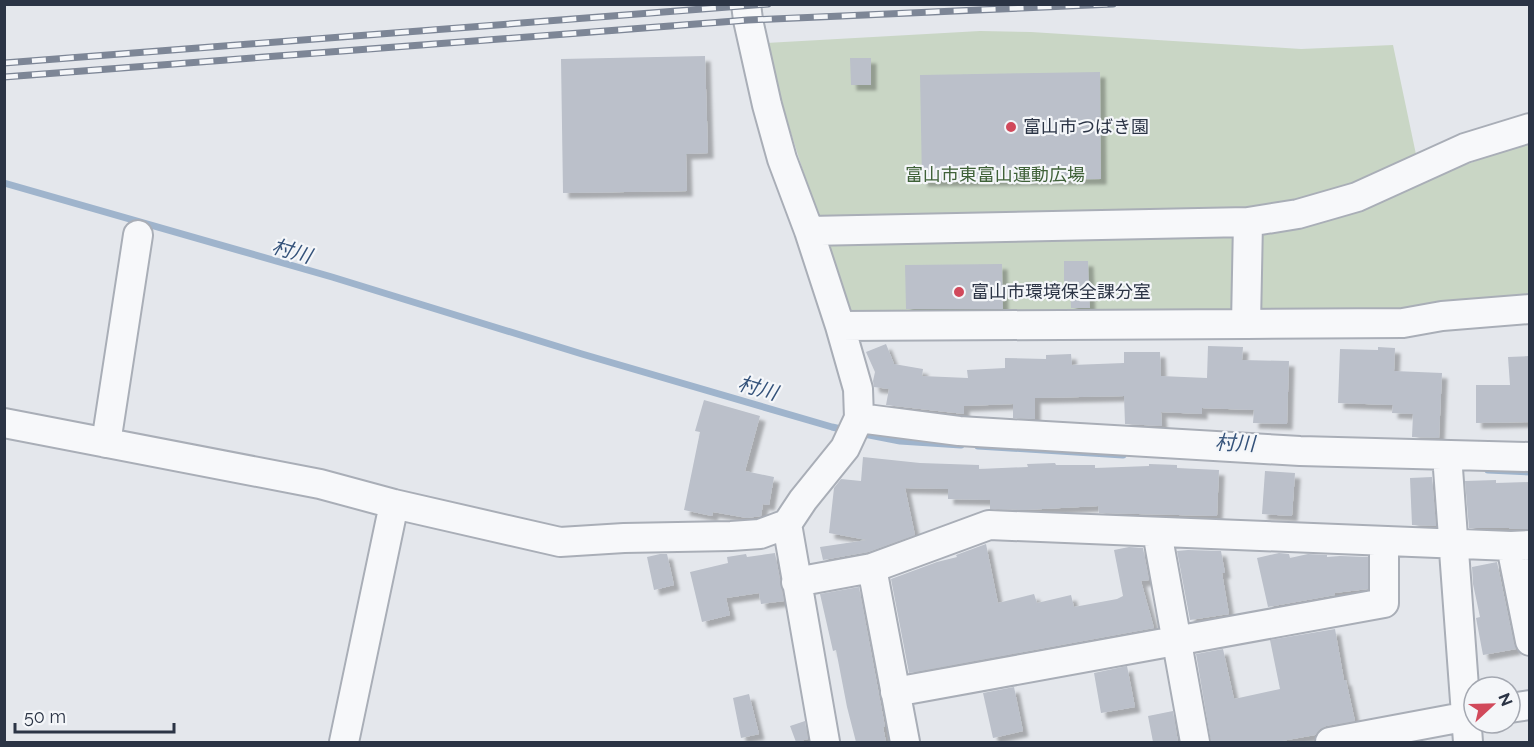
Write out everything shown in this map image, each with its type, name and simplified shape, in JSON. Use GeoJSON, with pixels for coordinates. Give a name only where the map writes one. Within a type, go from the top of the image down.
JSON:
{"type":"FeatureCollection","features":[{"type":"Feature","properties":{"kind":"street"},"geometry":{"type":"LineString","coordinates":[[4,423],[320,484],[394,504],[560,542],[760,534],[787,524],[847,445],[858,418],[858,389],[809,231],[782,159],[748,21],[747,4]]}},
{"type":"Feature","properties":{"kind":"street"},"geometry":{"type":"LineString","coordinates":[[809,231],[1248,222],[1298,214],[1357,197],[1466,148],[1530,128]]}},
{"type":"Feature","properties":{"kind":"street"},"geometry":{"type":"LineString","coordinates":[[1246,324],[1248,222]]}},
{"type":"Feature","properties":{"kind":"street"},"geometry":{"type":"LineString","coordinates":[[106,443],[138,235]]}},
{"type":"Feature","properties":{"kind":"street"},"geometry":{"type":"LineString","coordinates":[[840,327],[1403,323],[1442,316],[1530,309]]}},
{"type":"Feature","properties":{"kind":"street"},"geometry":{"type":"LineString","coordinates":[[858,418],[959,431],[1300,451],[1530,457]]}},
{"type":"Feature","properties":{"kind":"street"},"geometry":{"type":"LineString","coordinates":[[1447,455],[1466,675]]}},
{"type":"Feature","properties":{"kind":"street"},"geometry":{"type":"LineString","coordinates":[[344,742],[394,504]]}},
{"type":"Feature","properties":{"kind":"street"},"geometry":{"type":"LineString","coordinates":[[787,524],[825,742]]}},
{"type":"Feature","properties":{"kind":"street"},"geometry":{"type":"LineString","coordinates":[[796,582],[872,568],[989,525],[1520,546],[1530,641]]}},
{"type":"Feature","properties":{"kind":"street"},"geometry":{"type":"LineString","coordinates":[[1157,532],[1195,742]]}},
{"type":"Feature","properties":{"kind":"street"},"geometry":{"type":"LineString","coordinates":[[895,692],[1384,603],[1384,541]]}},
{"type":"Feature","properties":{"kind":"street"},"geometry":{"type":"LineString","coordinates":[[872,568],[905,742]]}},
{"type":"Feature","properties":{"kind":"street"},"geometry":{"type":"LineString","coordinates":[[1330,742],[1462,726]]}},
{"type":"Feature","properties":{"kind":"green space","name":"富山市東富山運動広場"},"geometry":{"type":"Polygon","coordinates":[[[980,31],[1031,32],[1301,49],[1393,45],[1422,183],[1529,142],[1529,303],[1473,309],[851,321],[818,211],[785,114],[766,43],[980,31]]]}},
{"type":"Feature","properties":{"kind":"building"},"geometry":{"type":"Polygon","coordinates":[[[705,56],[708,153],[686,154],[687,191],[563,193],[561,59],[705,56]]]}},
{"type":"Feature","properties":{"kind":"building"},"geometry":{"type":"Polygon","coordinates":[[[850,58],[871,58],[871,85],[851,85],[850,58]]]}},
{"type":"Feature","properties":{"kind":"building","name":"富山市つばき園"},"geometry":{"type":"Polygon","coordinates":[[[1100,72],[1101,179],[922,181],[920,75],[1100,72]]]}},
{"type":"Feature","properties":{"kind":"building"},"geometry":{"type":"Polygon","coordinates":[[[1064,261],[1088,261],[1090,308],[1071,308],[1070,282],[1064,282],[1064,261]]]}},
{"type":"Feature","properties":{"kind":"building","name":"富山市環境保全課分室"},"geometry":{"type":"Polygon","coordinates":[[[1002,264],[1003,309],[906,309],[905,265],[1002,264]]]}},
{"type":"Feature","properties":{"kind":"building"},"geometry":{"type":"Polygon","coordinates":[[[886,344],[894,364],[923,369],[922,376],[968,378],[967,370],[1005,368],[1005,358],[1046,359],[1046,355],[1071,354],[1072,365],[1124,363],[1124,352],[1160,352],[1161,376],[1207,378],[1208,346],[1243,347],[1242,360],[1289,361],[1287,424],[1253,423],[1254,410],[1202,408],[1202,414],[1161,412],[1162,426],[1125,424],[1124,396],[1035,398],[1035,419],[1013,418],[1013,404],[964,406],[964,414],[886,405],[889,389],[874,387],[875,372],[866,352],[886,344]]]}},
{"type":"Feature","properties":{"kind":"building"},"geometry":{"type":"Polygon","coordinates":[[[1378,347],[1395,348],[1394,371],[1442,373],[1439,438],[1412,437],[1413,414],[1392,413],[1393,405],[1338,403],[1340,349],[1378,350],[1378,347]]]}},
{"type":"Feature","properties":{"kind":"building"},"geometry":{"type":"Polygon","coordinates":[[[1530,356],[1530,422],[1476,423],[1476,385],[1510,385],[1508,357],[1530,356]]]}},
{"type":"Feature","properties":{"kind":"building"},"geometry":{"type":"Polygon","coordinates":[[[704,400],[760,416],[745,471],[774,477],[769,505],[763,504],[761,516],[747,518],[713,512],[712,516],[684,510],[700,432],[695,431],[704,400]]]}},
{"type":"Feature","properties":{"kind":"building"},"geometry":{"type":"Polygon","coordinates":[[[863,457],[920,463],[979,465],[979,469],[1028,467],[1027,464],[1055,463],[1056,465],[1095,465],[1095,468],[1149,466],[1149,464],[1219,470],[1217,516],[1099,513],[1098,506],[1024,510],[990,509],[990,500],[948,499],[948,489],[905,488],[915,535],[868,552],[823,560],[820,547],[867,540],[829,533],[834,488],[841,479],[861,481],[863,457]]]}},
{"type":"Feature","properties":{"kind":"building"},"geometry":{"type":"Polygon","coordinates":[[[1265,471],[1295,473],[1292,516],[1262,514],[1265,471]]]}},
{"type":"Feature","properties":{"kind":"building"},"geometry":{"type":"Polygon","coordinates":[[[1432,477],[1436,526],[1412,525],[1410,478],[1432,477]]]}},
{"type":"Feature","properties":{"kind":"building"},"geometry":{"type":"Polygon","coordinates":[[[1496,480],[1496,483],[1530,482],[1530,529],[1469,528],[1465,481],[1496,480]]]}},
{"type":"Feature","properties":{"kind":"building"},"geometry":{"type":"Polygon","coordinates":[[[986,544],[998,603],[1034,594],[1037,603],[1071,595],[1074,607],[1123,596],[1114,550],[1129,547],[1143,548],[1149,580],[1141,581],[1154,628],[909,673],[891,579],[957,557],[956,555],[986,544]]]}},
{"type":"Feature","properties":{"kind":"building"},"geometry":{"type":"Polygon","coordinates":[[[1177,551],[1221,551],[1229,614],[1190,620],[1177,551]]]}},
{"type":"Feature","properties":{"kind":"building"},"geometry":{"type":"Polygon","coordinates":[[[775,553],[784,601],[761,604],[759,593],[726,598],[730,615],[702,622],[690,572],[728,563],[727,557],[775,553]]]}},
{"type":"Feature","properties":{"kind":"building"},"geometry":{"type":"Polygon","coordinates":[[[1279,553],[1289,554],[1290,558],[1308,554],[1327,555],[1327,557],[1368,557],[1368,589],[1334,593],[1335,595],[1268,607],[1257,558],[1279,553]]]}},
{"type":"Feature","properties":{"kind":"building"},"geometry":{"type":"Polygon","coordinates":[[[667,554],[674,585],[654,590],[647,557],[667,554]]]}},
{"type":"Feature","properties":{"kind":"building"},"geometry":{"type":"Polygon","coordinates":[[[1497,562],[1516,649],[1483,655],[1476,618],[1480,617],[1472,567],[1497,562]]]}},
{"type":"Feature","properties":{"kind":"building"},"geometry":{"type":"Polygon","coordinates":[[[859,587],[886,742],[856,742],[836,650],[833,651],[820,594],[859,587]]]}},
{"type":"Feature","properties":{"kind":"building"},"geometry":{"type":"Polygon","coordinates":[[[1335,629],[1344,680],[1346,680],[1355,721],[1326,726],[1315,735],[1276,742],[1211,742],[1196,654],[1223,649],[1234,699],[1280,689],[1270,640],[1335,629]]]}},
{"type":"Feature","properties":{"kind":"building"},"geometry":{"type":"Polygon","coordinates":[[[1127,666],[1135,707],[1101,713],[1094,673],[1127,666]]]}},
{"type":"Feature","properties":{"kind":"building"},"geometry":{"type":"Polygon","coordinates":[[[1014,687],[1023,731],[993,738],[983,693],[1014,687]]]}},
{"type":"Feature","properties":{"kind":"building"},"geometry":{"type":"Polygon","coordinates":[[[749,694],[759,734],[741,738],[733,698],[749,694]]]}},
{"type":"Feature","properties":{"kind":"building"},"geometry":{"type":"Polygon","coordinates":[[[1173,711],[1178,742],[1153,742],[1148,716],[1173,711]]]}},
{"type":"Feature","properties":{"kind":"building"},"geometry":{"type":"Polygon","coordinates":[[[805,721],[808,739],[796,742],[790,726],[805,721]]]}},
{"type":"Feature","properties":{"kind":"waterway","name":"村川"},"geometry":{"type":"LineString","coordinates":[[4,183],[332,277],[582,354],[845,430]]}},
{"type":"Feature","properties":{"kind":"waterway","name":"村川"},"geometry":{"type":"LineString","coordinates":[[859,433],[900,441],[961,445]]}},
{"type":"Feature","properties":{"kind":"waterway","name":"村川"},"geometry":{"type":"LineString","coordinates":[[978,446],[1123,455]]}},
{"type":"Feature","properties":{"kind":"waterway","name":"村川"},"geometry":{"type":"LineString","coordinates":[[1488,470],[1530,472]]}},
{"type":"Feature","properties":{"kind":"railway"},"geometry":{"type":"LineString","coordinates":[[4,63],[768,4]]}},
{"type":"Feature","properties":{"kind":"railway"},"geometry":{"type":"LineString","coordinates":[[4,77],[748,20],[1113,4]]}},
{"type":"Feature","properties":{"kind":"place","name":"富山市つばき園"},"geometry":{"type":"Point","coordinates":[1011,127]}},
{"type":"Feature","properties":{"kind":"place","name":"富山市環境保全課分室"},"geometry":{"type":"Point","coordinates":[959,292]}}]}
